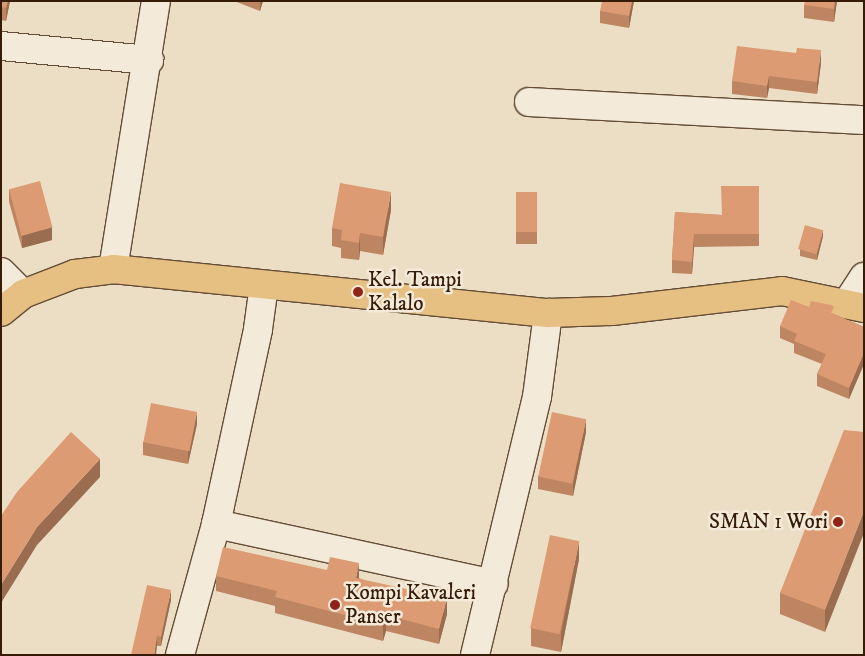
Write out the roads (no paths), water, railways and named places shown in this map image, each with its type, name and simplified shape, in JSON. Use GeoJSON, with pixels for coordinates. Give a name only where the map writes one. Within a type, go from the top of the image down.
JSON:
{"type":"FeatureCollection","features":[{"type":"Feature","properties":{"kind":"highway"},"geometry":{"type":"LineString","coordinates":[[1,312],[23,294],[75,274],[113,269],[548,313],[612,311],[782,291],[856,305]]}},
{"type":"Feature","properties":{"kind":"street"},"geometry":{"type":"LineString","coordinates":[[113,269],[137,114],[149,60],[156,1]]}},
{"type":"Feature","properties":{"kind":"street"},"geometry":{"type":"LineString","coordinates":[[1,46],[149,60]]}},
{"type":"Feature","properties":{"kind":"street"},"geometry":{"type":"LineString","coordinates":[[529,102],[864,120]]}},
{"type":"Feature","properties":{"kind":"street"},"geometry":{"type":"LineString","coordinates":[[1,272],[23,294]]}},
{"type":"Feature","properties":{"kind":"street"},"geometry":{"type":"LineString","coordinates":[[856,305],[864,277]]}},
{"type":"Feature","properties":{"kind":"street"},"geometry":{"type":"LineString","coordinates":[[180,655],[216,524],[258,328],[264,285]]}},
{"type":"Feature","properties":{"kind":"street"},"geometry":{"type":"LineString","coordinates":[[475,655],[494,584],[537,396],[548,313]]}},
{"type":"Feature","properties":{"kind":"street"},"geometry":{"type":"LineString","coordinates":[[216,524],[494,584]]}},
{"type":"Feature","properties":{"kind":"place","name":"Kel. Tampi Kalalo"},"geometry":{"type":"Point","coordinates":[358,292]}},
{"type":"Feature","properties":{"kind":"place","name":"SMAN 1 Wori"},"geometry":{"type":"Point","coordinates":[838,522]}},
{"type":"Feature","properties":{"kind":"place","name":"Kompi Kavaleri Panser"},"geometry":{"type":"Point","coordinates":[335,605]}}]}
